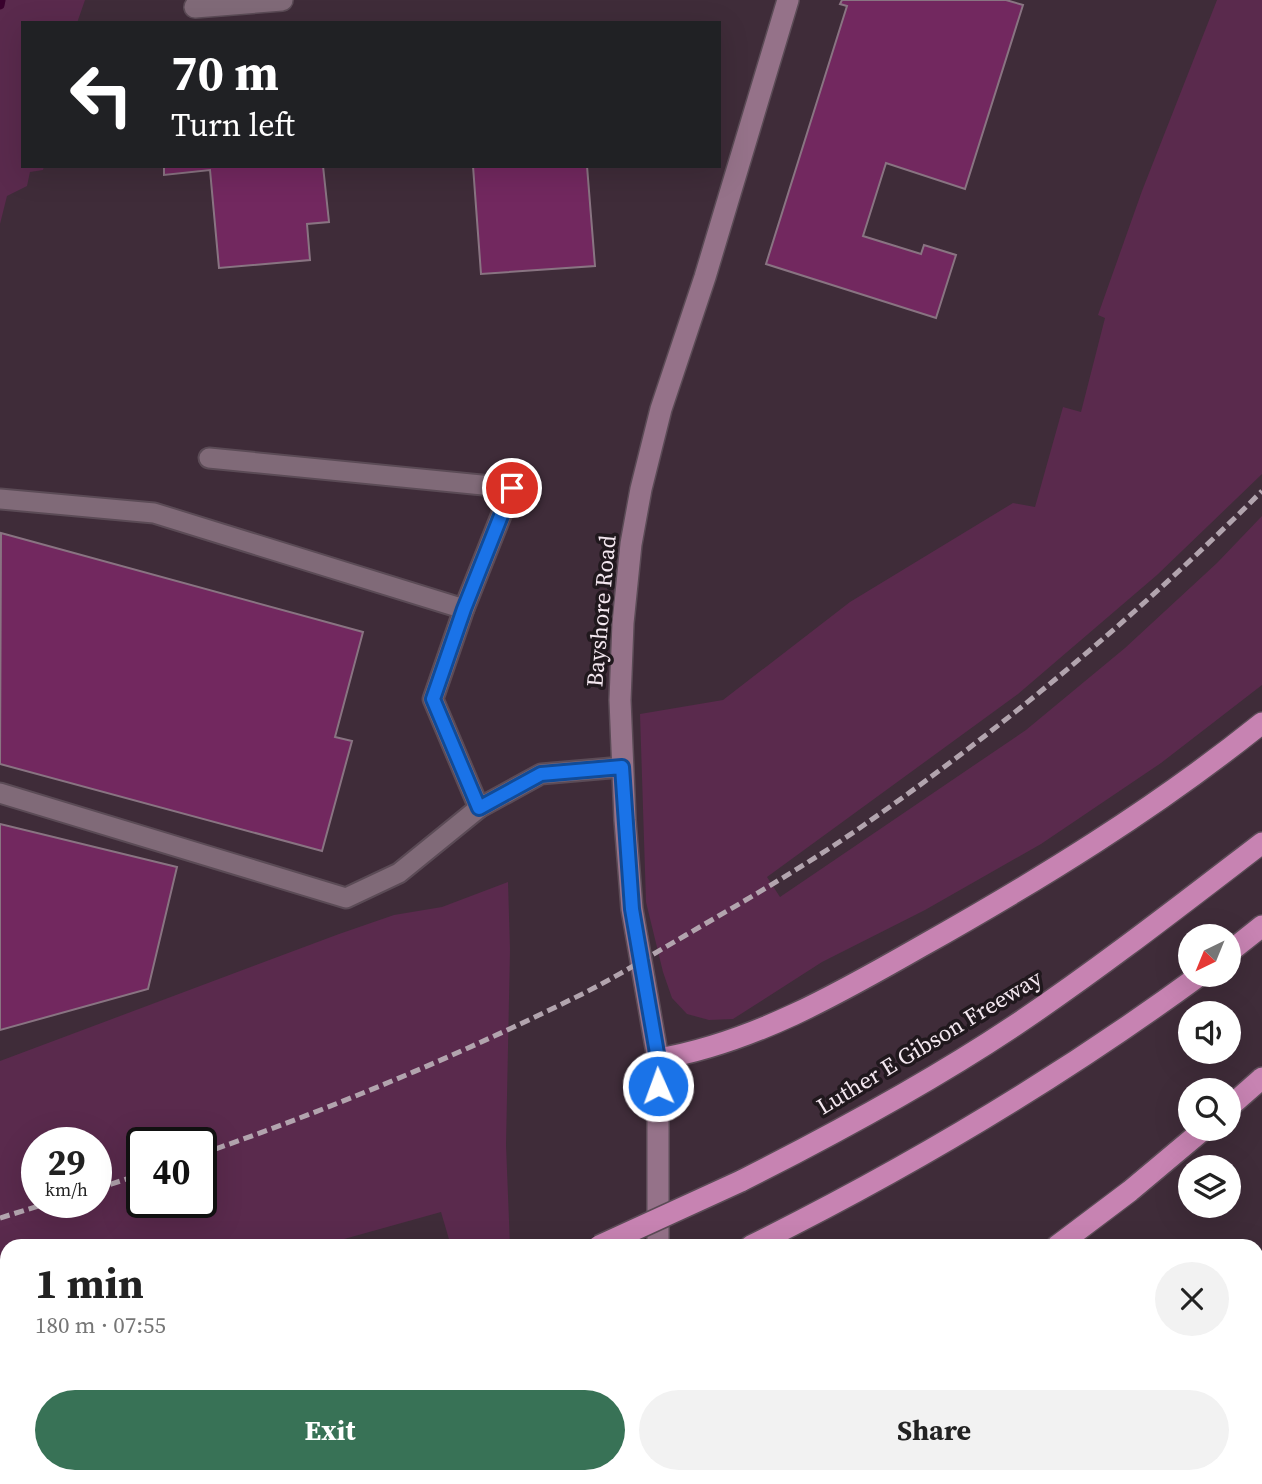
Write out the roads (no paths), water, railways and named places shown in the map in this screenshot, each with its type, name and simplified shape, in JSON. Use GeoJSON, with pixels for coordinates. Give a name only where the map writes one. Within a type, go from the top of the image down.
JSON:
{"type":"FeatureCollection","features":[{"type":"Feature","properties":{"kind":"highway"},"geometry":{"type":"LineString","coordinates":[[658,1059],[697,1052],[744,1036],[798,1012],[883,968],[1013,895],[1077,855],[1146,810],[1262,723]]}},
{"type":"Feature","properties":{"kind":"highway","name":"Luther E Gibson Freeway"},"geometry":{"type":"LineString","coordinates":[[614,1239],[741,1181],[851,1123],[1013,1026],[1149,930],[1262,843]]}},
{"type":"Feature","properties":{"kind":"highway"},"geometry":{"type":"LineString","coordinates":[[1241,943],[1262,926]]}},
{"type":"Feature","properties":{"kind":"highway"},"geometry":{"type":"LineString","coordinates":[[765,1239],[876,1182],[992,1114],[1104,1043],[1183,987]]}},
{"type":"Feature","properties":{"kind":"highway"},"geometry":{"type":"LineString","coordinates":[[1241,1097],[1262,1078]]}},
{"type":"Feature","properties":{"kind":"highway"},"geometry":{"type":"LineString","coordinates":[[1066,1239],[1189,1141]]}},
{"type":"Feature","properties":{"kind":"street"},"geometry":{"type":"LineString","coordinates":[[195,7],[228,2],[282,0]]}},
{"type":"Feature","properties":{"kind":"street","name":"Bayshore Road"},"geometry":{"type":"LineString","coordinates":[[657,1239],[658,1059],[632,909],[622,767],[620,700],[623,622],[631,544],[641,489],[662,409],[705,277],[788,0]]}},
{"type":"Feature","properties":{"kind":"lane"},"geometry":{"type":"LineString","coordinates":[[209,458],[512,488],[464,609],[433,699],[479,808]]}},
{"type":"Feature","properties":{"kind":"lane"},"geometry":{"type":"LineString","coordinates":[[0,499],[154,513],[464,609]]}},
{"type":"Feature","properties":{"kind":"lane"},"geometry":{"type":"LineString","coordinates":[[0,793],[346,898],[399,873],[479,808],[541,774],[622,767]]}},
{"type":"Feature","properties":{"kind":"waterway"},"geometry":{"type":"LineString","coordinates":[[0,5],[1,0]]}},
{"type":"Feature","properties":{"kind":"railway"},"geometry":{"type":"LineString","coordinates":[[217,1148],[342,1101],[525,1022],[614,977],[798,868],[917,787],[1020,708],[1168,581],[1262,491]]}},
{"type":"Feature","properties":{"kind":"railway"},"geometry":{"type":"LineString","coordinates":[[112,1184],[126,1179]]}},
{"type":"Feature","properties":{"kind":"railway"},"geometry":{"type":"LineString","coordinates":[[0,1218],[21,1211]]}}]}
